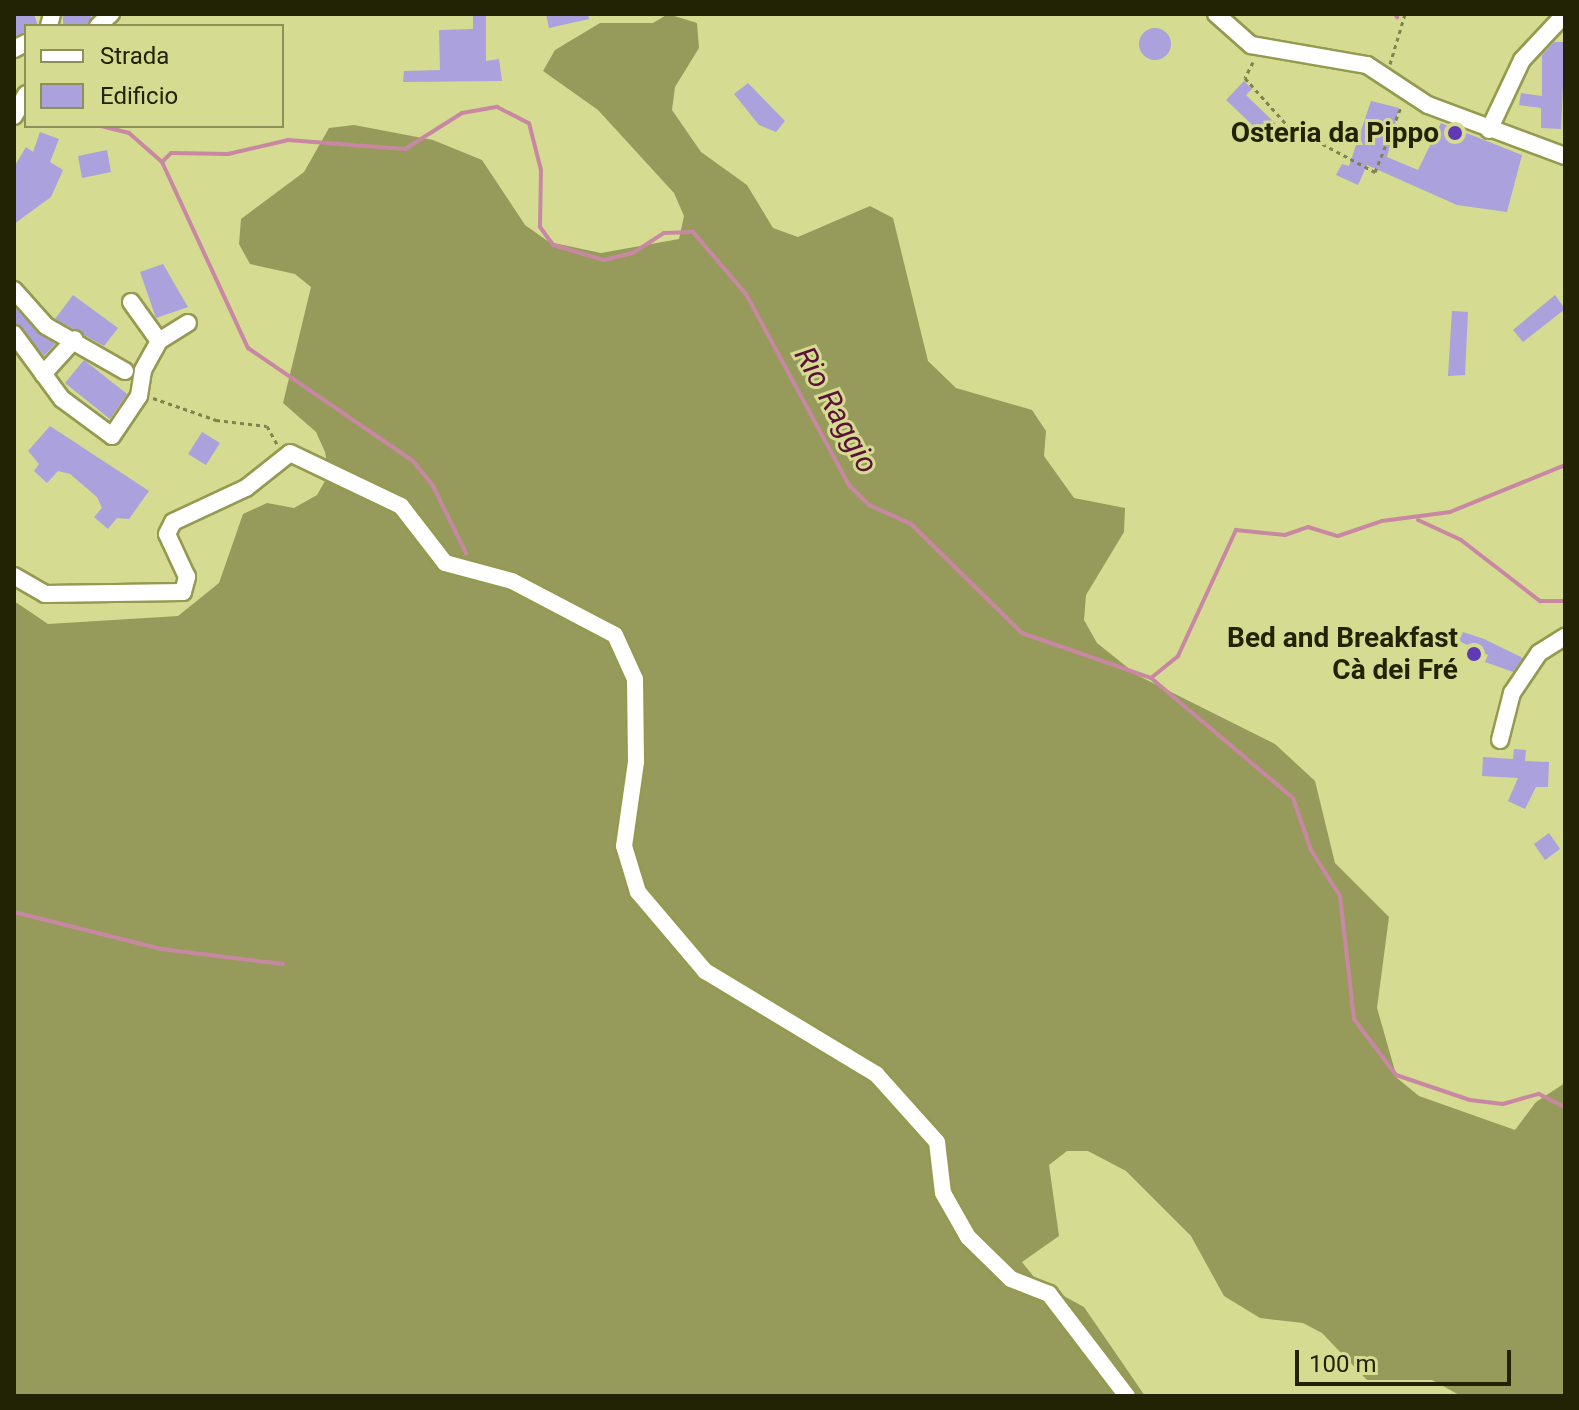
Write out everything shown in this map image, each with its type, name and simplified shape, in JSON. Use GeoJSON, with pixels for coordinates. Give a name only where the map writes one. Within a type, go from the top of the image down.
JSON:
{"type":"FeatureCollection","features":[{"type":"Feature","properties":{"kind":"street"},"geometry":{"type":"LineString","coordinates":[[1216,14],[1258,47],[1360,62],[1436,113],[1565,156]]}},
{"type":"Feature","properties":{"kind":"street"},"geometry":{"type":"LineString","coordinates":[[1489,130],[1522,60],[1565,14]]}},
{"type":"Feature","properties":{"kind":"street"},"geometry":{"type":"LineString","coordinates":[[14,290],[46,326],[75,339],[125,371]]}},
{"type":"Feature","properties":{"kind":"street"},"geometry":{"type":"LineString","coordinates":[[131,302],[159,341]]}},
{"type":"Feature","properties":{"kind":"street"},"geometry":{"type":"LineString","coordinates":[[14,334],[62,399],[112,436],[139,396],[143,370],[159,341],[188,323]]}},
{"type":"Feature","properties":{"kind":"street"},"geometry":{"type":"LineString","coordinates":[[43,374],[75,339]]}},
{"type":"Feature","properties":{"kind":"street"},"geometry":{"type":"LineString","coordinates":[[14,576],[45,594],[183,592],[187,577],[167,534],[173,522],[246,488],[290,453],[401,506],[445,563],[512,581],[623,641],[635,679],[636,762],[624,846],[638,892],[705,971],[876,1074],[937,1142],[943,1193],[968,1237],[1011,1279],[1049,1294],[1127,1396]]}},
{"type":"Feature","properties":{"kind":"street"},"geometry":{"type":"LineString","coordinates":[[1500,740],[1512,693],[1539,653],[1565,637]]}},
{"type":"Feature","properties":{"kind":"path"},"geometry":{"type":"LineString","coordinates":[[1384,76],[1405,14]]}},
{"type":"Feature","properties":{"kind":"path"},"geometry":{"type":"LineString","coordinates":[[1258,47],[1245,78],[1287,125],[1375,172],[1392,144],[1405,90]]}},
{"type":"Feature","properties":{"kind":"path"},"geometry":{"type":"LineString","coordinates":[[143,370],[150,372],[147,396],[216,420],[267,426],[290,453]]}},
{"type":"Feature","properties":{"kind":"green space"},"geometry":{"type":"Polygon","coordinates":[[[668,14],[697,23],[699,48],[675,87],[672,110],[701,152],[747,185],[773,228],[798,237],[870,206],[893,218],[928,361],[956,388],[1032,410],[1046,431],[1044,456],[1074,498],[1125,508],[1124,532],[1086,595],[1084,620],[1097,643],[1137,675],[1275,744],[1315,781],[1335,863],[1389,917],[1377,1008],[1397,1078],[1419,1096],[1515,1130],[1536,1102],[1565,1083],[1565,1396],[1461,1396],[1432,1380],[1367,1380],[1322,1333],[1303,1323],[1260,1318],[1224,1296],[1191,1236],[1126,1171],[1088,1151],[1067,1151],[1049,1165],[1059,1236],[1022,1262],[1038,1282],[1084,1307],[1145,1396],[14,1396],[14,601],[48,624],[178,616],[219,583],[243,514],[267,503],[294,508],[317,495],[329,474],[325,452],[316,432],[283,403],[311,287],[295,274],[250,264],[239,244],[241,219],[304,172],[329,128],[354,125],[433,140],[482,160],[525,225],[549,242],[601,253],[679,239],[684,216],[674,193],[598,110],[543,71],[555,50],[600,23],[653,23],[668,14]]]}},
{"type":"Feature","properties":{"kind":"building"},"geometry":{"type":"Polygon","coordinates":[[[14,14],[34,14],[37,24],[24,24],[24,32],[14,37],[14,14]]]}},
{"type":"Feature","properties":{"kind":"building"},"geometry":{"type":"Polygon","coordinates":[[[63,14],[91,14],[88,24],[63,24],[63,14]]]}},
{"type":"Feature","properties":{"kind":"building"},"geometry":{"type":"Polygon","coordinates":[[[473,14],[486,14],[486,61],[499,59],[502,81],[403,82],[404,71],[440,70],[439,30],[473,29],[473,14]]]}},
{"type":"Feature","properties":{"kind":"building"},"geometry":{"type":"Polygon","coordinates":[[[546,14],[588,14],[589,19],[549,28],[546,14]]]}},
{"type":"Feature","properties":{"kind":"building"},"geometry":{"type":"Polygon","coordinates":[[[1155,28],[1166,33],[1171,44],[1166,55],[1155,60],[1144,55],[1139,44],[1144,33],[1155,28]]]}},
{"type":"Feature","properties":{"kind":"building"},"geometry":{"type":"Polygon","coordinates":[[[1554,42],[1565,42],[1561,129],[1541,128],[1541,108],[1519,105],[1521,93],[1542,96],[1542,55],[1554,42]]]}},
{"type":"Feature","properties":{"kind":"building"},"geometry":{"type":"Polygon","coordinates":[[[1244,81],[1252,89],[1246,95],[1276,124],[1264,136],[1226,100],[1244,81]]]}},
{"type":"Feature","properties":{"kind":"building"},"geometry":{"type":"Polygon","coordinates":[[[748,83],[785,121],[776,132],[759,125],[734,94],[748,83]]]}},
{"type":"Feature","properties":{"kind":"building"},"geometry":{"type":"Polygon","coordinates":[[[1371,101],[1399,108],[1387,157],[1418,170],[1441,123],[1522,155],[1507,212],[1457,205],[1367,165],[1358,185],[1336,175],[1342,164],[1349,166],[1371,101]]]}},
{"type":"Feature","properties":{"kind":"building"},"geometry":{"type":"Polygon","coordinates":[[[40,132],[59,139],[50,162],[63,170],[51,197],[14,224],[14,167],[26,147],[33,152],[40,132]]]}},
{"type":"Feature","properties":{"kind":"building"},"geometry":{"type":"Polygon","coordinates":[[[107,150],[111,172],[82,178],[78,156],[107,150]]]}},
{"type":"Feature","properties":{"kind":"building"},"geometry":{"type":"Polygon","coordinates":[[[163,264],[188,307],[156,318],[140,272],[163,264]]]}},
{"type":"Feature","properties":{"kind":"building"},"geometry":{"type":"Polygon","coordinates":[[[73,295],[118,328],[104,346],[55,319],[73,295]]]}},
{"type":"Feature","properties":{"kind":"building"},"geometry":{"type":"Polygon","coordinates":[[[1555,295],[1565,309],[1523,342],[1513,330],[1555,295]]]}},
{"type":"Feature","properties":{"kind":"building"},"geometry":{"type":"Polygon","coordinates":[[[14,307],[55,344],[44,356],[14,322],[14,307]]]}},
{"type":"Feature","properties":{"kind":"building"},"geometry":{"type":"Polygon","coordinates":[[[1452,311],[1468,312],[1465,375],[1448,376],[1452,311]]]}},
{"type":"Feature","properties":{"kind":"building"},"geometry":{"type":"Polygon","coordinates":[[[84,360],[127,394],[110,419],[65,383],[84,360]]]}},
{"type":"Feature","properties":{"kind":"building"},"geometry":{"type":"Polygon","coordinates":[[[50,426],[149,491],[129,519],[117,518],[108,529],[94,517],[102,508],[97,497],[70,474],[58,471],[47,483],[34,471],[39,464],[28,451],[50,426]]]}},
{"type":"Feature","properties":{"kind":"building"},"geometry":{"type":"Polygon","coordinates":[[[202,432],[220,443],[206,465],[188,454],[202,432]]]}},
{"type":"Feature","properties":{"kind":"building"},"geometry":{"type":"Polygon","coordinates":[[[1463,632],[1523,658],[1513,672],[1485,662],[1488,655],[1459,641],[1463,632]]]}},
{"type":"Feature","properties":{"kind":"building"},"geometry":{"type":"Polygon","coordinates":[[[1514,749],[1526,750],[1525,761],[1549,762],[1548,787],[1536,787],[1525,809],[1508,801],[1518,778],[1482,776],[1483,757],[1513,759],[1514,749]]]}},
{"type":"Feature","properties":{"kind":"building"},"geometry":{"type":"Polygon","coordinates":[[[1549,833],[1560,849],[1545,860],[1534,844],[1549,833]]]}},
{"type":"Feature","properties":{"kind":"waterway","name":"Rio Raggio"},"geometry":{"type":"LineString","coordinates":[[109,128],[129,133],[162,162],[171,153],[228,154],[288,140],[405,149],[462,113],[497,107],[529,123],[541,170],[540,227],[553,245],[604,260],[633,253],[664,233],[693,232],[746,294],[849,485],[869,505],[911,524],[1022,633],[1151,678],[1293,798],[1311,850],[1340,896],[1354,1019],[1396,1075],[1470,1100],[1503,1104],[1539,1094],[1565,1107]]}},
{"type":"Feature","properties":{"kind":"waterway"},"geometry":{"type":"LineString","coordinates":[[162,162],[248,348],[413,461],[433,486],[466,553]]}},
{"type":"Feature","properties":{"kind":"waterway"},"geometry":{"type":"LineString","coordinates":[[1151,678],[1178,656],[1236,530],[1285,535],[1308,527],[1338,536],[1382,521],[1450,512],[1565,465]]}},
{"type":"Feature","properties":{"kind":"waterway"},"geometry":{"type":"LineString","coordinates":[[1418,520],[1461,540],[1540,601],[1565,601]]}},
{"type":"Feature","properties":{"kind":"waterway"},"geometry":{"type":"LineString","coordinates":[[14,912],[161,949],[283,964]]}},
{"type":"Feature","properties":{"kind":"place","name":"Osteria da Pippo"},"geometry":{"type":"Point","coordinates":[1455,133]}},
{"type":"Feature","properties":{"kind":"place","name":"Bed and Breakfast Cà dei Fré"},"geometry":{"type":"Point","coordinates":[1474,654]}}]}
